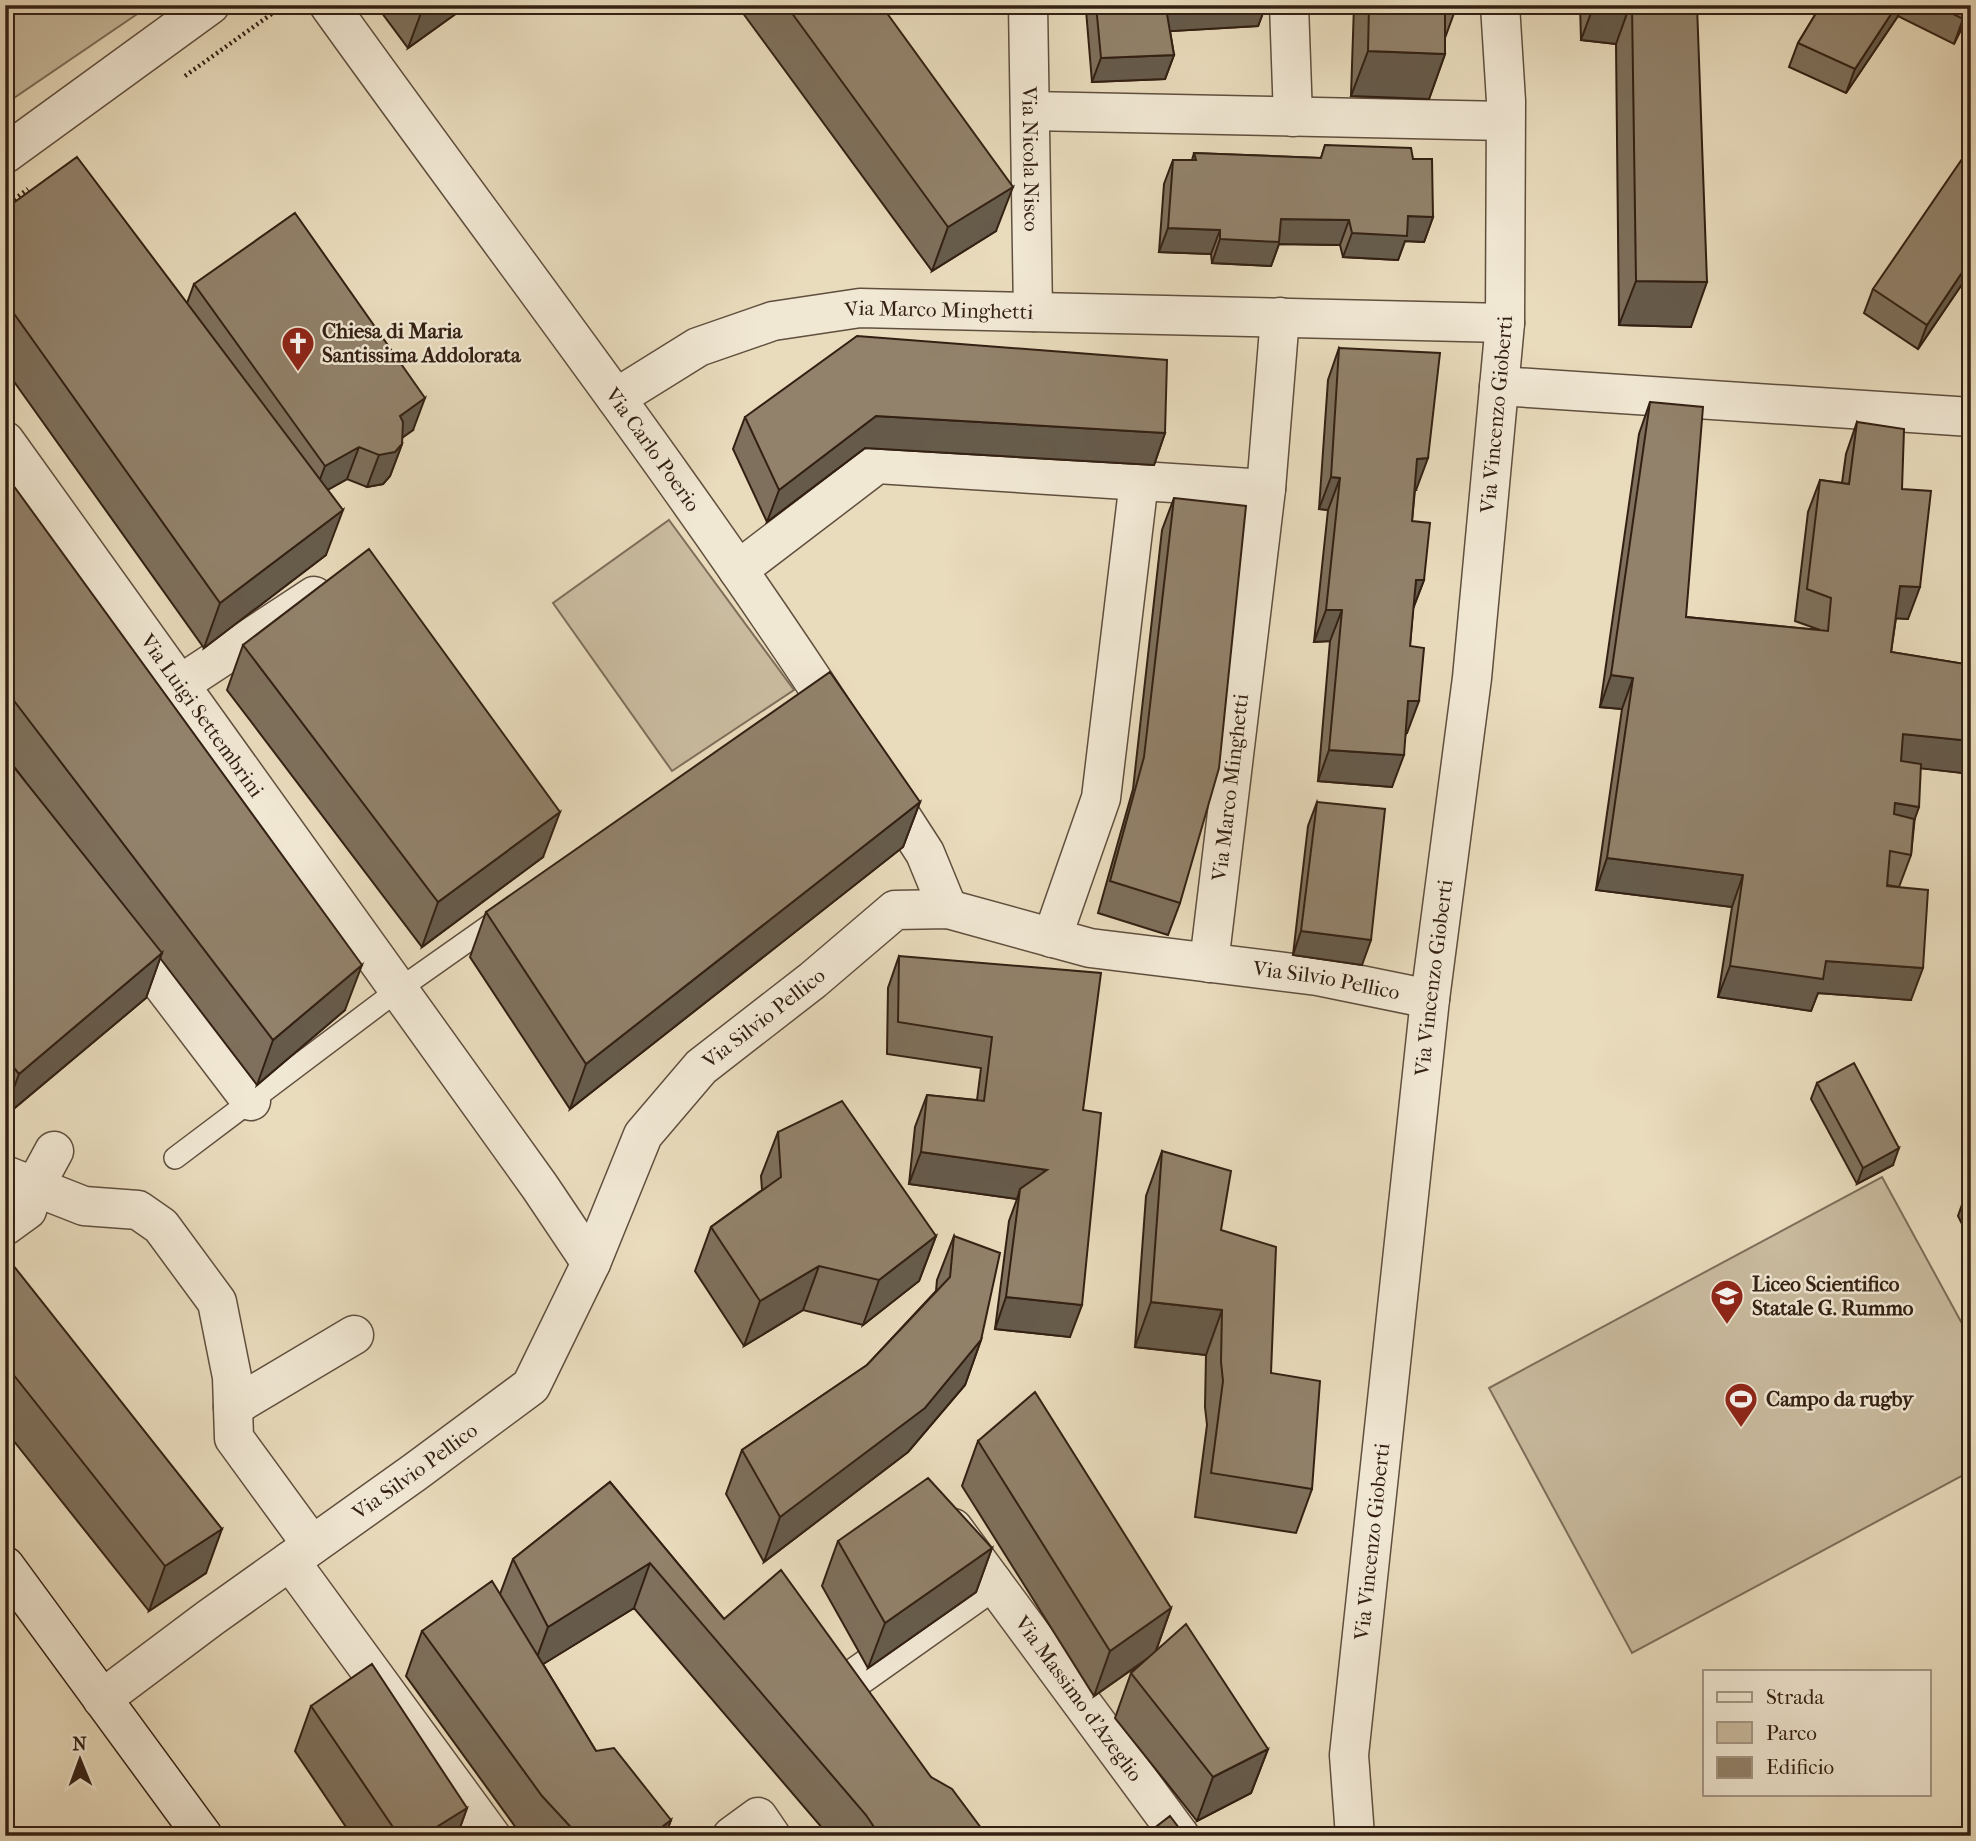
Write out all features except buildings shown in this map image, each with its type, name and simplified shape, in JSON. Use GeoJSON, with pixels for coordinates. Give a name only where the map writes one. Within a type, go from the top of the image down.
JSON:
{"type":"FeatureCollection","features":[{"type":"Feature","properties":{"kind":"street"},"geometry":{"type":"LineString","coordinates":[[5,154],[210,5]]}},
{"type":"Feature","properties":{"kind":"street","name":"Via Carlo Poerio"},"geometry":{"type":"LineString","coordinates":[[329,5],[738,570],[814,694],[925,853],[948,909]]}},
{"type":"Feature","properties":{"kind":"street","name":"Via Nicola Nisco"},"geometry":{"type":"LineString","coordinates":[[1028,5],[1033,312]]}},
{"type":"Feature","properties":{"kind":"street"},"geometry":{"type":"LineString","coordinates":[[1289,5],[1293,117]]}},
{"type":"Feature","properties":{"kind":"street","name":"Via Vincenzo Gioberti"},"geometry":{"type":"LineString","coordinates":[[1355,1836],[1349,1755],[1430,999],[1472,678],[1505,323],[1505,121],[1500,5]]}},
{"type":"Feature","properties":{"kind":"street"},"geometry":{"type":"LineString","coordinates":[[1030,111],[1505,121]]}},
{"type":"Feature","properties":{"kind":"street"},"geometry":{"type":"LineString","coordinates":[[999,195],[1032,220]]}},
{"type":"Feature","properties":{"kind":"street","name":"Via Marco Minghetti"},"geometry":{"type":"LineString","coordinates":[[616,398],[698,347],[774,321],[860,308],[1505,323]]}},
{"type":"Feature","properties":{"kind":"street","name":"Via Marco Minghetti"},"geometry":{"type":"LineString","coordinates":[[1209,963],[1266,489],[1280,317]]}},
{"type":"Feature","properties":{"kind":"street"},"geometry":{"type":"LineString","coordinates":[[1499,386],[1971,418]]}},
{"type":"Feature","properties":{"kind":"street","name":"Via Luigi Settembrini"},"geometry":{"type":"LineString","coordinates":[[5,441],[540,1187],[591,1263]]}},
{"type":"Feature","properties":{"kind":"street"},"geometry":{"type":"LineString","coordinates":[[738,570],[877,464],[1266,489]]}},
{"type":"Feature","properties":{"kind":"street"},"geometry":{"type":"LineString","coordinates":[[1052,938],[1101,798],[1139,481]]}},
{"type":"Feature","properties":{"kind":"street"},"geometry":{"type":"LineString","coordinates":[[178,685],[343,577]]}},
{"type":"Feature","properties":{"kind":"street"},"geometry":{"type":"LineString","coordinates":[[99,901],[251,1101]]}},
{"type":"Feature","properties":{"kind":"street","name":"Via Silvio Pellico"},"geometry":{"type":"LineString","coordinates":[[102,1699],[531,1386],[591,1263],[643,1135],[701,1067],[813,980],[895,909],[948,909],[1090,948],[1317,976],[1430,999]]}},
{"type":"Feature","properties":{"kind":"street"},"geometry":{"type":"LineString","coordinates":[[20,1181],[54,1151]]}},
{"type":"Feature","properties":{"kind":"street"},"geometry":{"type":"LineString","coordinates":[[5,1226],[27,1210],[20,1181]]}},
{"type":"Feature","properties":{"kind":"street"},"geometry":{"type":"LineString","coordinates":[[20,1181],[84,1206],[138,1210],[160,1226],[217,1302],[232,1377],[234,1438],[301,1553],[491,1836]]}},
{"type":"Feature","properties":{"kind":"street"},"geometry":{"type":"LineString","coordinates":[[233,1407],[354,1335]]}},
{"type":"Feature","properties":{"kind":"street","name":"Via Massimo d'Azeglio"},"geometry":{"type":"LineString","coordinates":[[936,1504],[1162,1829]]}},
{"type":"Feature","properties":{"kind":"street"},"geometry":{"type":"LineString","coordinates":[[5,1566],[203,1836]]}},
{"type":"Feature","properties":{"kind":"street"},"geometry":{"type":"LineString","coordinates":[[832,1646],[863,1689],[992,1581]]}},
{"type":"Feature","properties":{"kind":"street"},"geometry":{"type":"LineString","coordinates":[[732,1836],[758,1816],[771,1836]]}},
{"type":"Feature","properties":{"kind":"lane"},"geometry":{"type":"LineString","coordinates":[[175,1158],[398,990],[523,901]]}},
{"type":"Feature","properties":{"kind":"green space"},"geometry":{"type":"Polygon","coordinates":[[[5,5],[144,5],[146,8],[5,104],[5,5]]]}},
{"type":"Feature","properties":{"kind":"green space"},"geometry":{"type":"Polygon","coordinates":[[[669,520],[794,690],[672,771],[553,603],[669,520]]]}},
{"type":"Feature","properties":{"kind":"green space","name":"Campo da rugby"},"geometry":{"type":"Polygon","coordinates":[[[1882,1177],[1971,1340],[1971,1471],[1632,1653],[1489,1388],[1882,1177]]]}},
{"type":"Feature","properties":{"kind":"place","name":"Chiesa di Maria Santissima Addolorata"},"geometry":{"type":"Point","coordinates":[298,373]}},
{"type":"Feature","properties":{"kind":"place","name":"Liceo Scientifico Statale G. Rummo"},"geometry":{"type":"Point","coordinates":[1727,1326]}},
{"type":"Feature","properties":{"kind":"place","name":"Campo da rugby"},"geometry":{"type":"Point","coordinates":[1741,1429]}}]}
